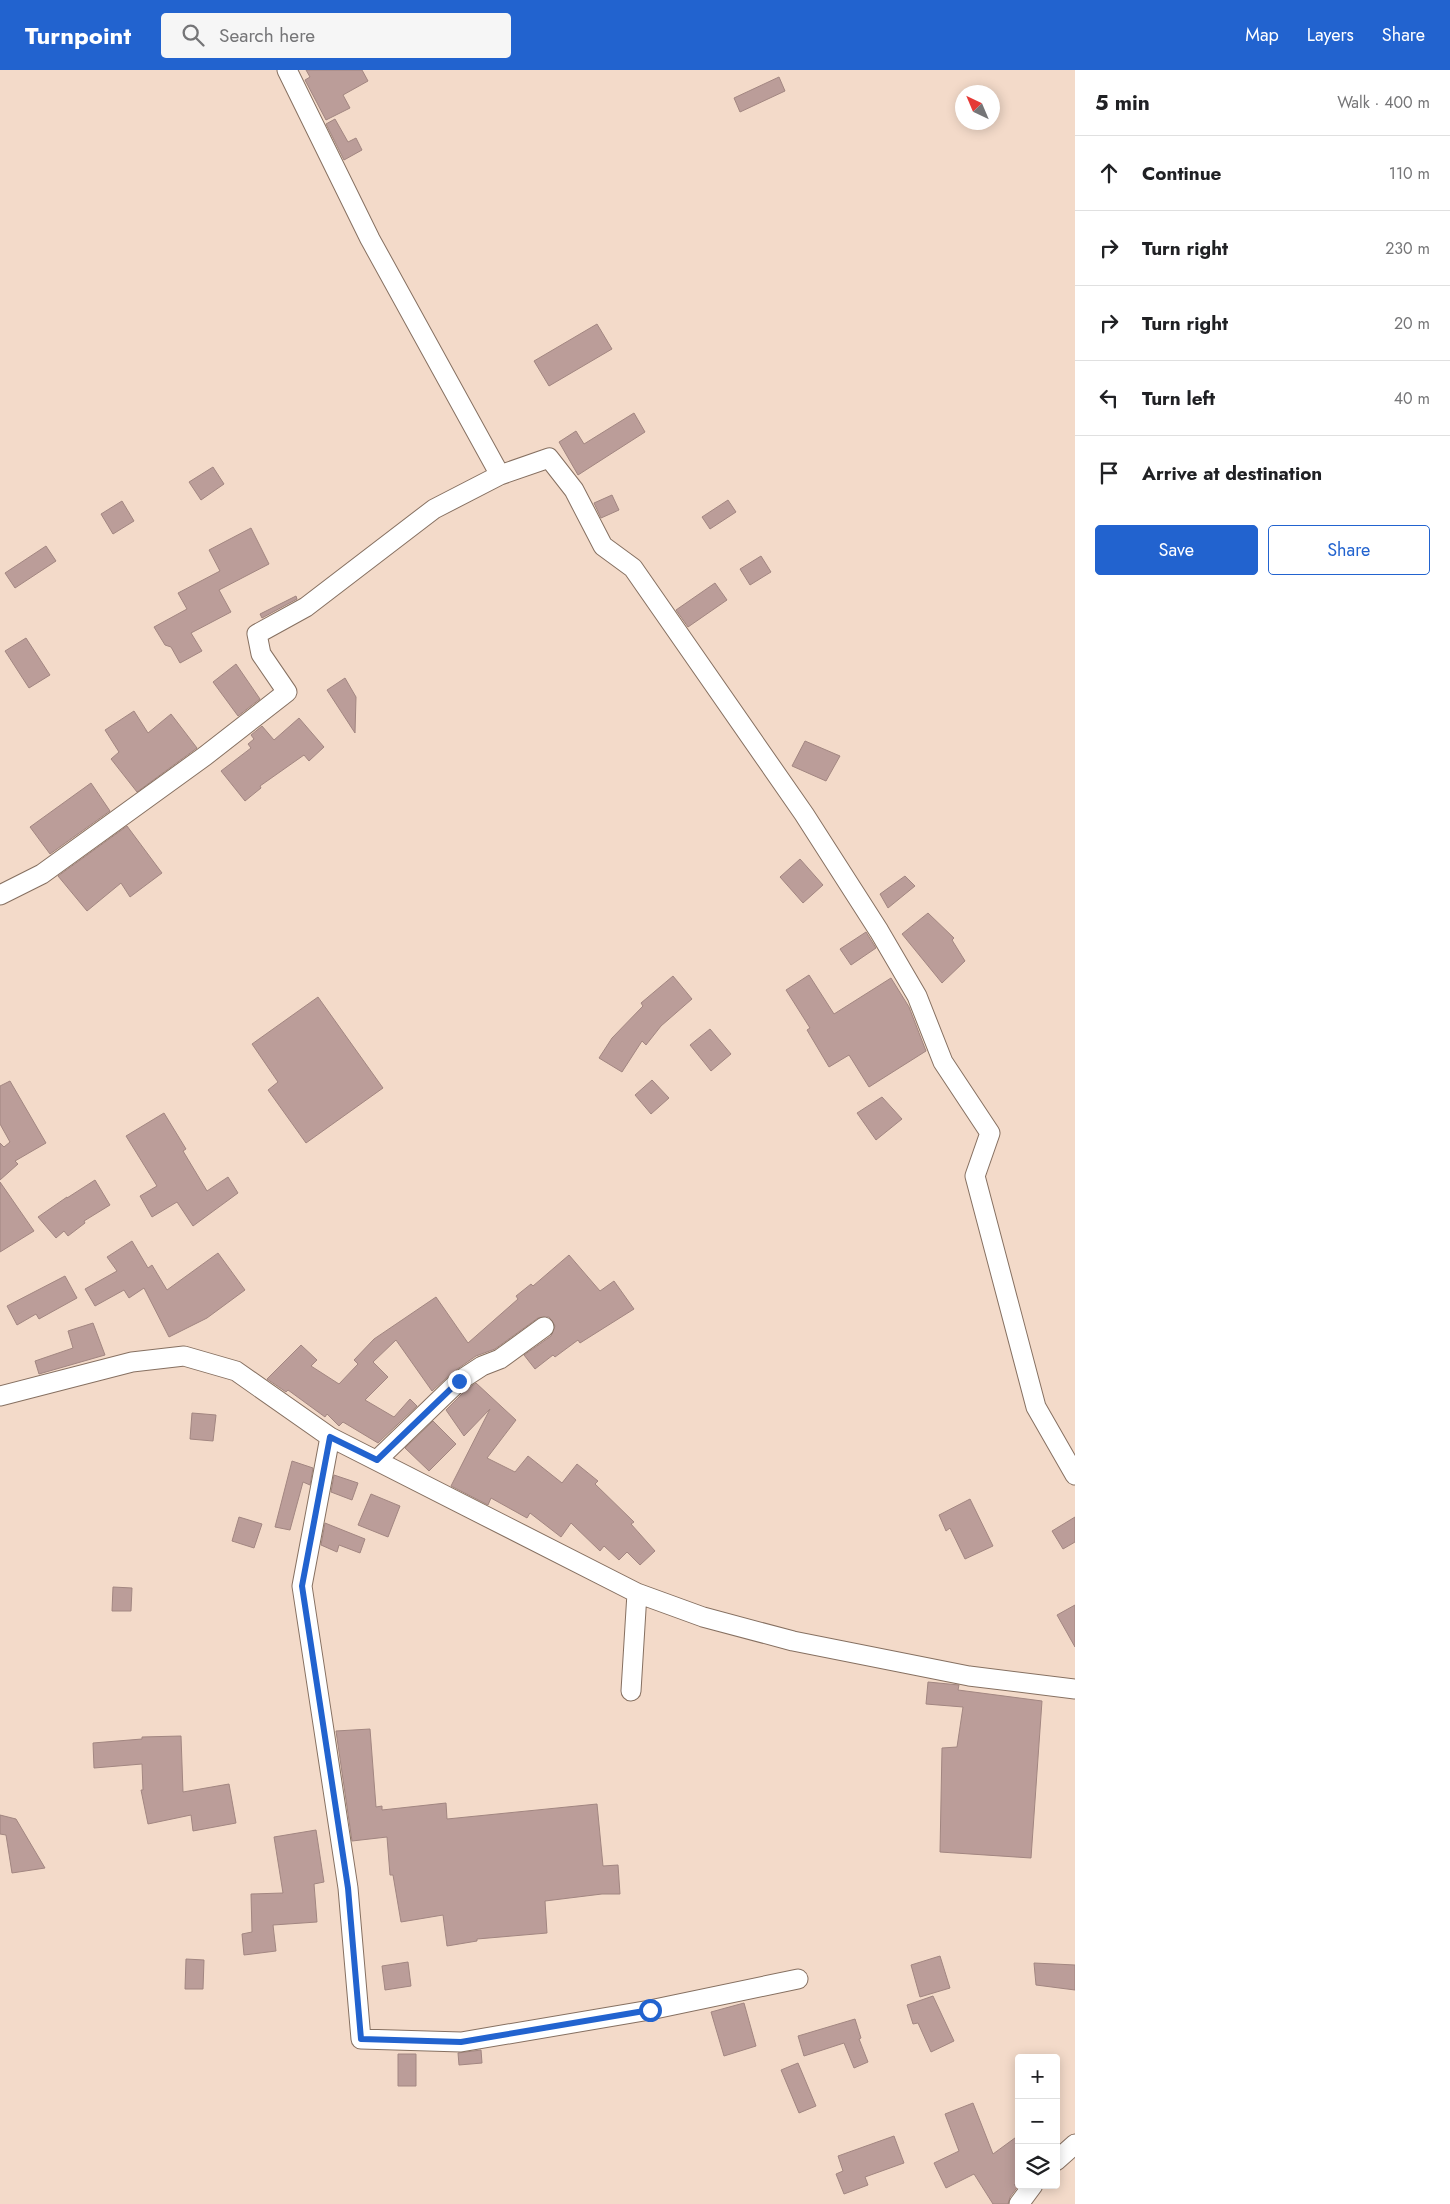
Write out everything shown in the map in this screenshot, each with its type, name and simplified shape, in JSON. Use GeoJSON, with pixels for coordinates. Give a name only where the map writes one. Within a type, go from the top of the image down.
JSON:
{"type":"FeatureCollection","features":[{"type":"Feature","properties":{"kind":"street"},"geometry":{"type":"LineString","coordinates":[[287,70],[370,239],[500,475]]}},
{"type":"Feature","properties":{"kind":"street"},"geometry":{"type":"LineString","coordinates":[[0,895],[42,874],[205,756],[287,692],[261,654],[257,634],[306,607],[434,509],[500,475],[549,458],[574,490],[603,546],[634,568],[804,814],[879,931],[917,996],[943,1062],[990,1133],[975,1176],[1036,1406],[1075,1476]]}},
{"type":"Feature","properties":{"kind":"street"},"geometry":{"type":"LineString","coordinates":[[377,1460],[459,1381],[482,1366],[500,1359],[544,1327]]}},
{"type":"Feature","properties":{"kind":"street"},"geometry":{"type":"LineString","coordinates":[[0,1396],[132,1362],[184,1356],[236,1371],[330,1437],[637,1593],[703,1617],[793,1641],[969,1676],[1075,1689]]}},
{"type":"Feature","properties":{"kind":"street"},"geometry":{"type":"LineString","coordinates":[[330,1437],[302,1586],[348,1888],[361,2039],[461,2042],[650,2010],[798,1979]]}},
{"type":"Feature","properties":{"kind":"street"},"geometry":{"type":"LineString","coordinates":[[631,1692],[637,1593]]}},
{"type":"Feature","properties":{"kind":"street"},"geometry":{"type":"LineString","coordinates":[[1060,2157],[1075,2144]]}},
{"type":"Feature","properties":{"kind":"street"},"geometry":{"type":"LineString","coordinates":[[1019,2204],[1030,2189]]}},
{"type":"Feature","properties":{"kind":"building"},"geometry":{"type":"Polygon","coordinates":[[[306,70],[362,70],[368,81],[343,95],[350,108],[326,120],[305,80],[310,77],[306,70]]]}},
{"type":"Feature","properties":{"kind":"building"},"geometry":{"type":"Polygon","coordinates":[[[779,77],[785,91],[740,112],[734,98],[779,77]]]}},
{"type":"Feature","properties":{"kind":"building"},"geometry":{"type":"Polygon","coordinates":[[[335,119],[348,142],[356,138],[362,150],[344,160],[326,124],[335,119]]]}},
{"type":"Feature","properties":{"kind":"building"},"geometry":{"type":"Polygon","coordinates":[[[597,324],[612,349],[549,386],[534,361],[597,324]]]}},
{"type":"Feature","properties":{"kind":"building"},"geometry":{"type":"Polygon","coordinates":[[[634,413],[645,432],[578,475],[559,442],[576,431],[584,444],[634,413]]]}},
{"type":"Feature","properties":{"kind":"building"},"geometry":{"type":"Polygon","coordinates":[[[213,467],[224,484],[201,500],[189,482],[213,467]]]}},
{"type":"Feature","properties":{"kind":"building"},"geometry":{"type":"Polygon","coordinates":[[[612,495],[619,510],[601,518],[594,503],[612,495]]]}},
{"type":"Feature","properties":{"kind":"building"},"geometry":{"type":"Polygon","coordinates":[[[728,500],[736,512],[710,529],[702,517],[728,500]]]}},
{"type":"Feature","properties":{"kind":"building"},"geometry":{"type":"Polygon","coordinates":[[[122,501],[134,521],[113,534],[101,514],[122,501]]]}},
{"type":"Feature","properties":{"kind":"building"},"geometry":{"type":"Polygon","coordinates":[[[251,528],[269,564],[219,590],[231,612],[191,633],[202,651],[180,663],[171,647],[165,645],[154,627],[187,609],[178,593],[220,571],[209,550],[251,528]]]}},
{"type":"Feature","properties":{"kind":"building"},"geometry":{"type":"Polygon","coordinates":[[[46,546],[56,561],[15,588],[5,573],[46,546]]]}},
{"type":"Feature","properties":{"kind":"building"},"geometry":{"type":"Polygon","coordinates":[[[761,556],[771,572],[750,585],[740,569],[761,556]]]}},
{"type":"Feature","properties":{"kind":"building"},"geometry":{"type":"Polygon","coordinates":[[[715,583],[727,600],[688,627],[676,610],[715,583]]]}},
{"type":"Feature","properties":{"kind":"building"},"geometry":{"type":"Polygon","coordinates":[[[296,596],[297,599],[262,618],[260,614],[296,596]]]}},
{"type":"Feature","properties":{"kind":"building"},"geometry":{"type":"Polygon","coordinates":[[[26,638],[50,675],[29,688],[5,651],[26,638]]]}},
{"type":"Feature","properties":{"kind":"building"},"geometry":{"type":"Polygon","coordinates":[[[236,664],[260,699],[238,716],[213,682],[236,664]]]}},
{"type":"Feature","properties":{"kind":"building"},"geometry":{"type":"Polygon","coordinates":[[[345,678],[356,697],[355,733],[327,690],[345,678]]]}},
{"type":"Feature","properties":{"kind":"building"},"geometry":{"type":"Polygon","coordinates":[[[134,711],[148,733],[171,714],[197,748],[137,792],[111,759],[119,752],[105,730],[134,711]]]}},
{"type":"Feature","properties":{"kind":"building"},"geometry":{"type":"Polygon","coordinates":[[[299,718],[324,747],[309,761],[304,755],[260,786],[261,788],[245,801],[221,771],[251,748],[248,744],[254,739],[251,735],[262,726],[274,740],[299,718]]]}},
{"type":"Feature","properties":{"kind":"building"},"geometry":{"type":"Polygon","coordinates":[[[805,741],[840,756],[826,781],[792,766],[805,741]]]}},
{"type":"Feature","properties":{"kind":"building"},"geometry":{"type":"Polygon","coordinates":[[[91,783],[110,811],[50,854],[30,827],[91,783]]]}},
{"type":"Feature","properties":{"kind":"building"},"geometry":{"type":"Polygon","coordinates":[[[127,826],[162,873],[130,897],[121,883],[87,911],[58,876],[127,826]]]}},
{"type":"Feature","properties":{"kind":"building"},"geometry":{"type":"Polygon","coordinates":[[[800,859],[823,885],[803,903],[780,877],[800,859]]]}},
{"type":"Feature","properties":{"kind":"building"},"geometry":{"type":"Polygon","coordinates":[[[905,876],[915,886],[888,908],[880,894],[905,876]]]}},
{"type":"Feature","properties":{"kind":"building"},"geometry":{"type":"Polygon","coordinates":[[[928,913],[954,938],[952,940],[965,961],[942,983],[902,934],[928,913]]]}},
{"type":"Feature","properties":{"kind":"building"},"geometry":{"type":"Polygon","coordinates":[[[866,932],[876,948],[851,965],[840,949],[866,932]]]}},
{"type":"Feature","properties":{"kind":"building"},"geometry":{"type":"Polygon","coordinates":[[[809,975],[834,1014],[891,978],[909,1007],[926,1051],[869,1087],[849,1055],[829,1067],[807,1030],[810,1028],[786,990],[809,975]]]}},
{"type":"Feature","properties":{"kind":"building"},"geometry":{"type":"Polygon","coordinates":[[[673,976],[692,999],[661,1026],[646,1045],[642,1041],[622,1072],[599,1058],[612,1038],[643,1006],[641,1003],[673,976]]]}},
{"type":"Feature","properties":{"kind":"building"},"geometry":{"type":"Polygon","coordinates":[[[318,997],[383,1088],[306,1143],[268,1090],[278,1082],[252,1044],[318,997]]]}},
{"type":"Feature","properties":{"kind":"building"},"geometry":{"type":"Polygon","coordinates":[[[710,1029],[731,1054],[711,1071],[690,1045],[710,1029]]]}},
{"type":"Feature","properties":{"kind":"building"},"geometry":{"type":"Polygon","coordinates":[[[652,1080],[669,1098],[651,1114],[635,1095],[652,1080]]]}},
{"type":"Feature","properties":{"kind":"building"},"geometry":{"type":"Polygon","coordinates":[[[10,1081],[46,1143],[15,1161],[18,1164],[0,1180],[0,1143],[4,1147],[10,1142],[0,1124],[0,1086],[10,1081]]]}},
{"type":"Feature","properties":{"kind":"building"},"geometry":{"type":"Polygon","coordinates":[[[882,1097],[902,1119],[876,1140],[857,1113],[882,1097]]]}},
{"type":"Feature","properties":{"kind":"building"},"geometry":{"type":"Polygon","coordinates":[[[164,1113],[186,1149],[183,1151],[207,1191],[228,1177],[238,1193],[193,1226],[177,1202],[152,1217],[140,1196],[157,1186],[126,1136],[164,1113]]]}},
{"type":"Feature","properties":{"kind":"building"},"geometry":{"type":"Polygon","coordinates":[[[95,1180],[110,1205],[84,1221],[85,1223],[68,1236],[64,1231],[56,1238],[38,1217],[95,1180]]]}},
{"type":"Feature","properties":{"kind":"building"},"geometry":{"type":"Polygon","coordinates":[[[0,1182],[34,1231],[0,1252],[0,1182]]]}},
{"type":"Feature","properties":{"kind":"building"},"geometry":{"type":"Polygon","coordinates":[[[132,1241],[148,1268],[152,1265],[167,1290],[218,1253],[245,1290],[207,1318],[169,1337],[144,1288],[129,1298],[124,1290],[95,1306],[85,1289],[117,1271],[107,1257],[132,1241]]]}},
{"type":"Feature","properties":{"kind":"building"},"geometry":{"type":"Polygon","coordinates":[[[569,1255],[600,1291],[614,1281],[634,1309],[580,1343],[578,1340],[555,1357],[553,1355],[535,1369],[524,1355],[551,1336],[555,1326],[549,1317],[538,1318],[495,1349],[476,1356],[453,1372],[432,1391],[396,1340],[373,1362],[388,1377],[365,1400],[394,1417],[410,1399],[417,1406],[378,1443],[343,1422],[339,1426],[327,1414],[325,1417],[288,1390],[286,1392],[267,1379],[301,1345],[317,1360],[311,1366],[339,1384],[358,1364],[354,1360],[374,1339],[436,1297],[468,1343],[518,1299],[516,1296],[531,1284],[533,1286],[569,1255]]]}},
{"type":"Feature","properties":{"kind":"building"},"geometry":{"type":"Polygon","coordinates":[[[65,1276],[77,1298],[39,1319],[36,1314],[17,1325],[7,1306],[65,1276]]]}},
{"type":"Feature","properties":{"kind":"building"},"geometry":{"type":"Polygon","coordinates":[[[93,1323],[105,1355],[39,1374],[35,1361],[73,1348],[68,1331],[93,1323]]]}},
{"type":"Feature","properties":{"kind":"building"},"geometry":{"type":"Polygon","coordinates":[[[476,1383],[516,1420],[487,1458],[515,1472],[528,1456],[562,1483],[577,1464],[598,1481],[595,1484],[634,1522],[631,1524],[655,1551],[640,1565],[627,1552],[619,1560],[604,1546],[600,1551],[571,1523],[561,1537],[530,1513],[527,1518],[491,1498],[488,1505],[451,1486],[490,1409],[464,1436],[446,1410],[476,1383]]]}},
{"type":"Feature","properties":{"kind":"building"},"geometry":{"type":"Polygon","coordinates":[[[192,1413],[216,1415],[213,1441],[190,1439],[192,1413]]]}},
{"type":"Feature","properties":{"kind":"building"},"geometry":{"type":"Polygon","coordinates":[[[433,1421],[456,1444],[429,1471],[405,1448],[433,1421]]]}},
{"type":"Feature","properties":{"kind":"building"},"geometry":{"type":"Polygon","coordinates":[[[292,1461],[313,1468],[310,1485],[303,1482],[290,1530],[275,1527],[292,1461]]]}},
{"type":"Feature","properties":{"kind":"building"},"geometry":{"type":"Polygon","coordinates":[[[334,1475],[358,1483],[352,1500],[331,1492],[334,1475]]]}},
{"type":"Feature","properties":{"kind":"building"},"geometry":{"type":"Polygon","coordinates":[[[371,1494],[400,1506],[388,1537],[358,1525],[371,1494]]]}},
{"type":"Feature","properties":{"kind":"building"},"geometry":{"type":"Polygon","coordinates":[[[970,1499],[993,1546],[965,1559],[950,1528],[946,1531],[939,1515],[970,1499]]]}},
{"type":"Feature","properties":{"kind":"building"},"geometry":{"type":"Polygon","coordinates":[[[239,1517],[262,1524],[254,1548],[232,1541],[239,1517]]]}},
{"type":"Feature","properties":{"kind":"building"},"geometry":{"type":"Polygon","coordinates":[[[1075,1517],[1075,1542],[1063,1549],[1052,1531],[1075,1517]]]}},
{"type":"Feature","properties":{"kind":"building"},"geometry":{"type":"Polygon","coordinates":[[[325,1523],[365,1539],[360,1553],[339,1545],[337,1552],[321,1545],[325,1523]]]}},
{"type":"Feature","properties":{"kind":"building"},"geometry":{"type":"Polygon","coordinates":[[[113,1587],[132,1588],[131,1611],[112,1611],[113,1587]]]}},
{"type":"Feature","properties":{"kind":"building"},"geometry":{"type":"Polygon","coordinates":[[[1075,1605],[1075,1647],[1057,1615],[1075,1605]]]}},
{"type":"Feature","properties":{"kind":"building"},"geometry":{"type":"Polygon","coordinates":[[[928,1682],[959,1685],[958,1690],[1042,1701],[1031,1858],[940,1852],[942,1748],[957,1747],[963,1707],[926,1704],[928,1682]]]}},
{"type":"Feature","properties":{"kind":"building"},"geometry":{"type":"Polygon","coordinates":[[[370,1729],[376,1807],[382,1806],[382,1810],[446,1803],[447,1819],[597,1804],[603,1866],[618,1865],[620,1894],[602,1894],[545,1901],[547,1933],[477,1939],[477,1941],[447,1946],[443,1915],[401,1922],[393,1875],[390,1875],[387,1837],[352,1841],[336,1731],[370,1729]]]}},
{"type":"Feature","properties":{"kind":"building"},"geometry":{"type":"Polygon","coordinates":[[[181,1736],[183,1792],[229,1784],[236,1823],[193,1831],[191,1815],[148,1824],[141,1790],[143,1790],[142,1764],[94,1768],[93,1743],[142,1739],[142,1737],[181,1736]]]}},
{"type":"Feature","properties":{"kind":"building"},"geometry":{"type":"Polygon","coordinates":[[[0,1815],[16,1819],[45,1868],[12,1873],[6,1835],[0,1834],[0,1815]]]}},
{"type":"Feature","properties":{"kind":"building"},"geometry":{"type":"Polygon","coordinates":[[[316,1830],[324,1882],[314,1884],[317,1922],[273,1925],[276,1951],[244,1955],[242,1934],[252,1932],[251,1894],[283,1893],[274,1837],[316,1830]]]}},
{"type":"Feature","properties":{"kind":"building"},"geometry":{"type":"Polygon","coordinates":[[[940,1956],[950,1988],[920,1997],[911,1965],[940,1956]]]}},
{"type":"Feature","properties":{"kind":"building"},"geometry":{"type":"Polygon","coordinates":[[[186,1959],[204,1960],[203,1989],[185,1989],[186,1959]]]}},
{"type":"Feature","properties":{"kind":"building"},"geometry":{"type":"Polygon","coordinates":[[[408,1962],[411,1986],[385,1990],[382,1966],[408,1962]]]}},
{"type":"Feature","properties":{"kind":"building"},"geometry":{"type":"Polygon","coordinates":[[[1034,1963],[1075,1965],[1075,1990],[1036,1985],[1034,1963]]]}},
{"type":"Feature","properties":{"kind":"building"},"geometry":{"type":"Polygon","coordinates":[[[933,1996],[954,2041],[931,2052],[918,2023],[913,2024],[907,2005],[933,1996]]]}},
{"type":"Feature","properties":{"kind":"building"},"geometry":{"type":"Polygon","coordinates":[[[744,2003],[756,2046],[724,2056],[711,2012],[744,2003]]]}},
{"type":"Feature","properties":{"kind":"building"},"geometry":{"type":"Polygon","coordinates":[[[855,2019],[861,2038],[859,2039],[868,2062],[854,2068],[844,2043],[804,2056],[798,2036],[855,2019]]]}},
{"type":"Feature","properties":{"kind":"building"},"geometry":{"type":"Polygon","coordinates":[[[481,2050],[482,2063],[459,2065],[458,2053],[481,2050]]]}},
{"type":"Feature","properties":{"kind":"building"},"geometry":{"type":"Polygon","coordinates":[[[398,2054],[416,2054],[416,2086],[398,2086],[398,2054]]]}},
{"type":"Feature","properties":{"kind":"building"},"geometry":{"type":"Polygon","coordinates":[[[798,2063],[816,2106],[799,2113],[781,2070],[798,2063]]]}},
{"type":"Feature","properties":{"kind":"building"},"geometry":{"type":"Polygon","coordinates":[[[973,2103],[993,2154],[1015,2138],[1014,2185],[1016,2189],[1010,2197],[1008,2204],[993,2204],[974,2174],[946,2188],[934,2163],[959,2151],[945,2114],[973,2103]]]}},
{"type":"Feature","properties":{"kind":"building"},"geometry":{"type":"Polygon","coordinates":[[[894,2136],[904,2163],[865,2177],[868,2185],[844,2194],[836,2174],[843,2171],[838,2156],[894,2136]]]}},
{"type":"Feature","properties":{"kind":"route"},"geometry":{"type":"LineString","coordinates":[[459,1381],[377,1460],[330,1437],[302,1586],[348,1888],[361,2039],[461,2042],[650,2010]]}}]}
